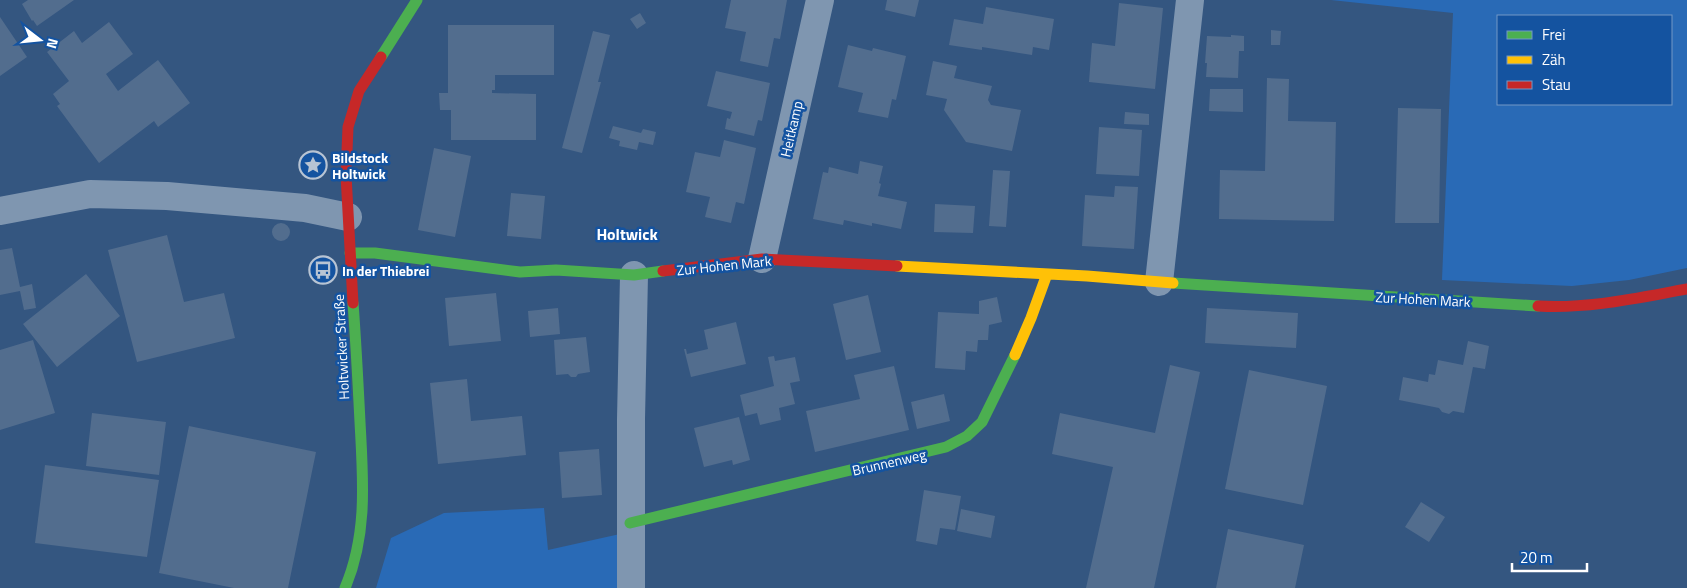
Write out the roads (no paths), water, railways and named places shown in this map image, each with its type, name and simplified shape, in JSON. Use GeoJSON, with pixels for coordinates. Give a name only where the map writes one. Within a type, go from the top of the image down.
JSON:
{"type":"FeatureCollection","features":[{"type":"Feature","properties":{"kind":"street","name":"Holtwicker Straße"},"geometry":{"type":"LineString","coordinates":[[345,588],[358,550],[364,514],[364,475],[348,216],[346,148],[348,127],[359,91],[417,0]]}},
{"type":"Feature","properties":{"kind":"street","name":"Heitkamp"},"geometry":{"type":"LineString","coordinates":[[762,259],[820,0]]}},
{"type":"Feature","properties":{"kind":"street"},"geometry":{"type":"LineString","coordinates":[[1158,282],[1190,0]]}},
{"type":"Feature","properties":{"kind":"street"},"geometry":{"type":"LineString","coordinates":[[0,211],[90,194],[167,196],[305,208],[348,216]]}},
{"type":"Feature","properties":{"kind":"street","name":"Zur Hohen Mark"},"geometry":{"type":"LineString","coordinates":[[350,254],[375,253],[520,272],[556,270],[634,275],[762,259],[1047,274],[1545,306],[1580,306],[1612,303],[1687,289]]}},
{"type":"Feature","properties":{"kind":"street","name":"Brunnenweg"},"geometry":{"type":"LineString","coordinates":[[630,523],[942,449],[965,439],[977,429],[986,415],[1015,356],[1037,304],[1047,274]]}},
{"type":"Feature","properties":{"kind":"street"},"geometry":{"type":"LineString","coordinates":[[631,588],[630,523],[634,275]]}},
{"type":"Feature","properties":{"kind":"place","name":"Bildstock Holtwick"},"geometry":{"type":"Point","coordinates":[313,165]}},
{"type":"Feature","properties":{"kind":"place","name":"In der Thiebrei"},"geometry":{"type":"Point","coordinates":[323,270]}},
{"type":"Feature","properties":{"kind":"district","name":"Holtwick"},"geometry":{"type":"Point","coordinates":[627,234]}}]}
